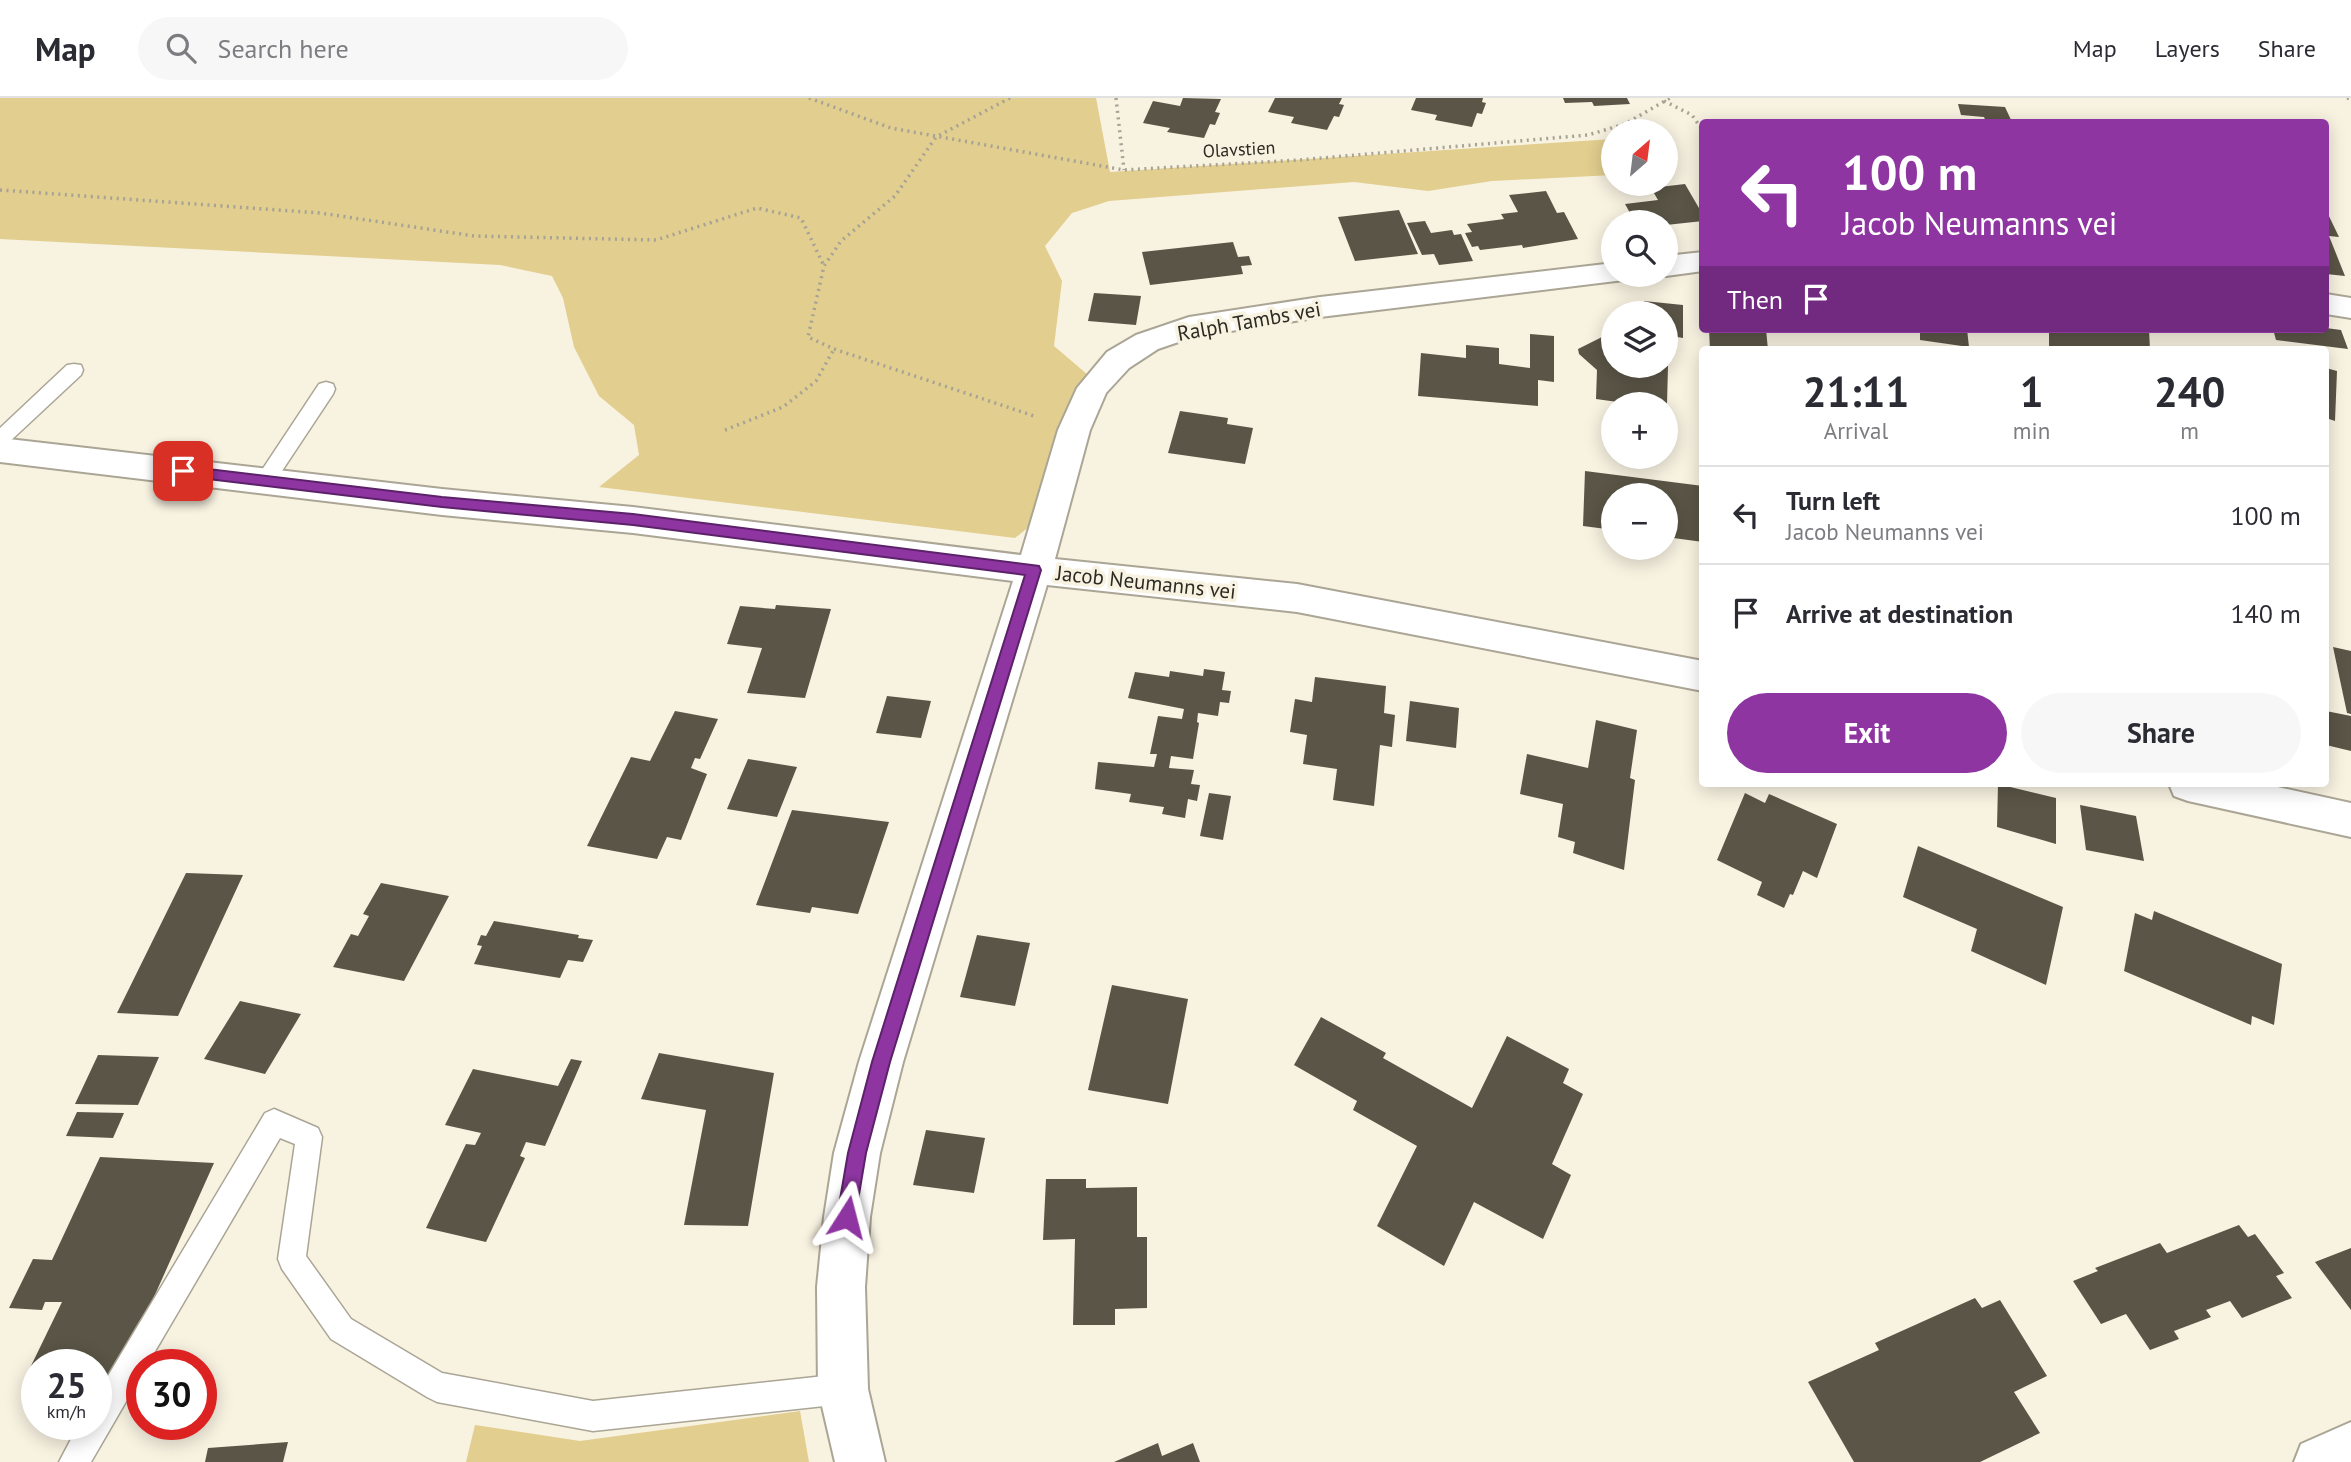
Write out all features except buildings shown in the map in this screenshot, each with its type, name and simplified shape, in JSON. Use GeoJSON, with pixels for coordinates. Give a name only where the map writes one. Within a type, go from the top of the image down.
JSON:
{"type":"FeatureCollection","features":[{"type":"Feature","properties":{"kind":"street"},"geometry":{"type":"LineString","coordinates":[[1678,264],[1699,262]]}},
{"type":"Feature","properties":{"kind":"street","name":"Ralph Tambs vei"},"geometry":{"type":"LineString","coordinates":[[860,1462],[843,1389],[841,1287],[847,1217],[857,1153],[887,1040],[1034,570],[1074,430],[1093,388],[1118,360],[1147,342],[1189,327],[1320,307],[1601,275]]}},
{"type":"Feature","properties":{"kind":"street"},"geometry":{"type":"LineString","coordinates":[[2329,304],[2351,308]]}},
{"type":"Feature","properties":{"kind":"street","name":"Jacob Neumanns vei"},"geometry":{"type":"LineString","coordinates":[[0,450],[442,502],[633,520],[1034,570],[1297,598],[1699,675]]}},
{"type":"Feature","properties":{"kind":"street"},"geometry":{"type":"LineString","coordinates":[[2202,787],[2351,820]]}},
{"type":"Feature","properties":{"kind":"street"},"geometry":{"type":"LineString","coordinates":[[2319,1462],[2351,1447]]}},
{"type":"Feature","properties":{"kind":"lane"},"geometry":{"type":"LineString","coordinates":[[0,439],[74,370]]}},
{"type":"Feature","properties":{"kind":"lane"},"geometry":{"type":"LineString","coordinates":[[265,481],[326,389]]}},
{"type":"Feature","properties":{"kind":"lane"},"geometry":{"type":"LineString","coordinates":[[74,1462],[274,1122],[309,1137],[292,1259],[341,1329],[437,1387],[593,1416],[843,1389]]}},
{"type":"Feature","properties":{"kind":"path","name":"Olavstien"},"geometry":{"type":"LineString","coordinates":[[809,98],[891,128],[1124,170],[1299,160],[1588,135],[1625,124],[1670,98]]}},
{"type":"Feature","properties":{"kind":"path"},"geometry":{"type":"LineString","coordinates":[[1010,98],[936,137],[895,196],[841,241],[824,266],[808,337],[834,349],[1074,430]]}},
{"type":"Feature","properties":{"kind":"path"},"geometry":{"type":"LineString","coordinates":[[1116,98],[1124,170]]}},
{"type":"Feature","properties":{"kind":"path"},"geometry":{"type":"LineString","coordinates":[[1664,102],[1692,115],[1699,125]]}},
{"type":"Feature","properties":{"kind":"path"},"geometry":{"type":"LineString","coordinates":[[0,190],[320,213],[474,236],[656,240],[757,208],[801,218],[824,266]]}},
{"type":"Feature","properties":{"kind":"path"},"geometry":{"type":"LineString","coordinates":[[725,429],[783,407],[816,381],[834,349]]}},
{"type":"Feature","properties":{"kind":"shaded area"},"geometry":{"type":"Polygon","coordinates":[[[0,98],[1096,98],[1110,172],[1601,140],[1601,176],[1492,181],[1428,191],[1354,182],[1109,201],[1072,213],[1045,246],[1062,281],[1054,346],[1088,375],[1069,409],[1040,518],[1015,538],[599,487],[639,455],[634,425],[599,396],[574,347],[563,298],[552,276],[500,265],[0,239],[0,98]]]}},
{"type":"Feature","properties":{"kind":"shaded area"},"geometry":{"type":"Polygon","coordinates":[[[800,1411],[809,1462],[466,1462],[475,1425],[580,1441],[800,1411]]]}},
{"type":"Feature","properties":{"kind":"route"},"geometry":{"type":"LineString","coordinates":[[183,471],[442,502],[633,520],[1034,570],[881,1062],[857,1153],[847,1217]]}}]}
